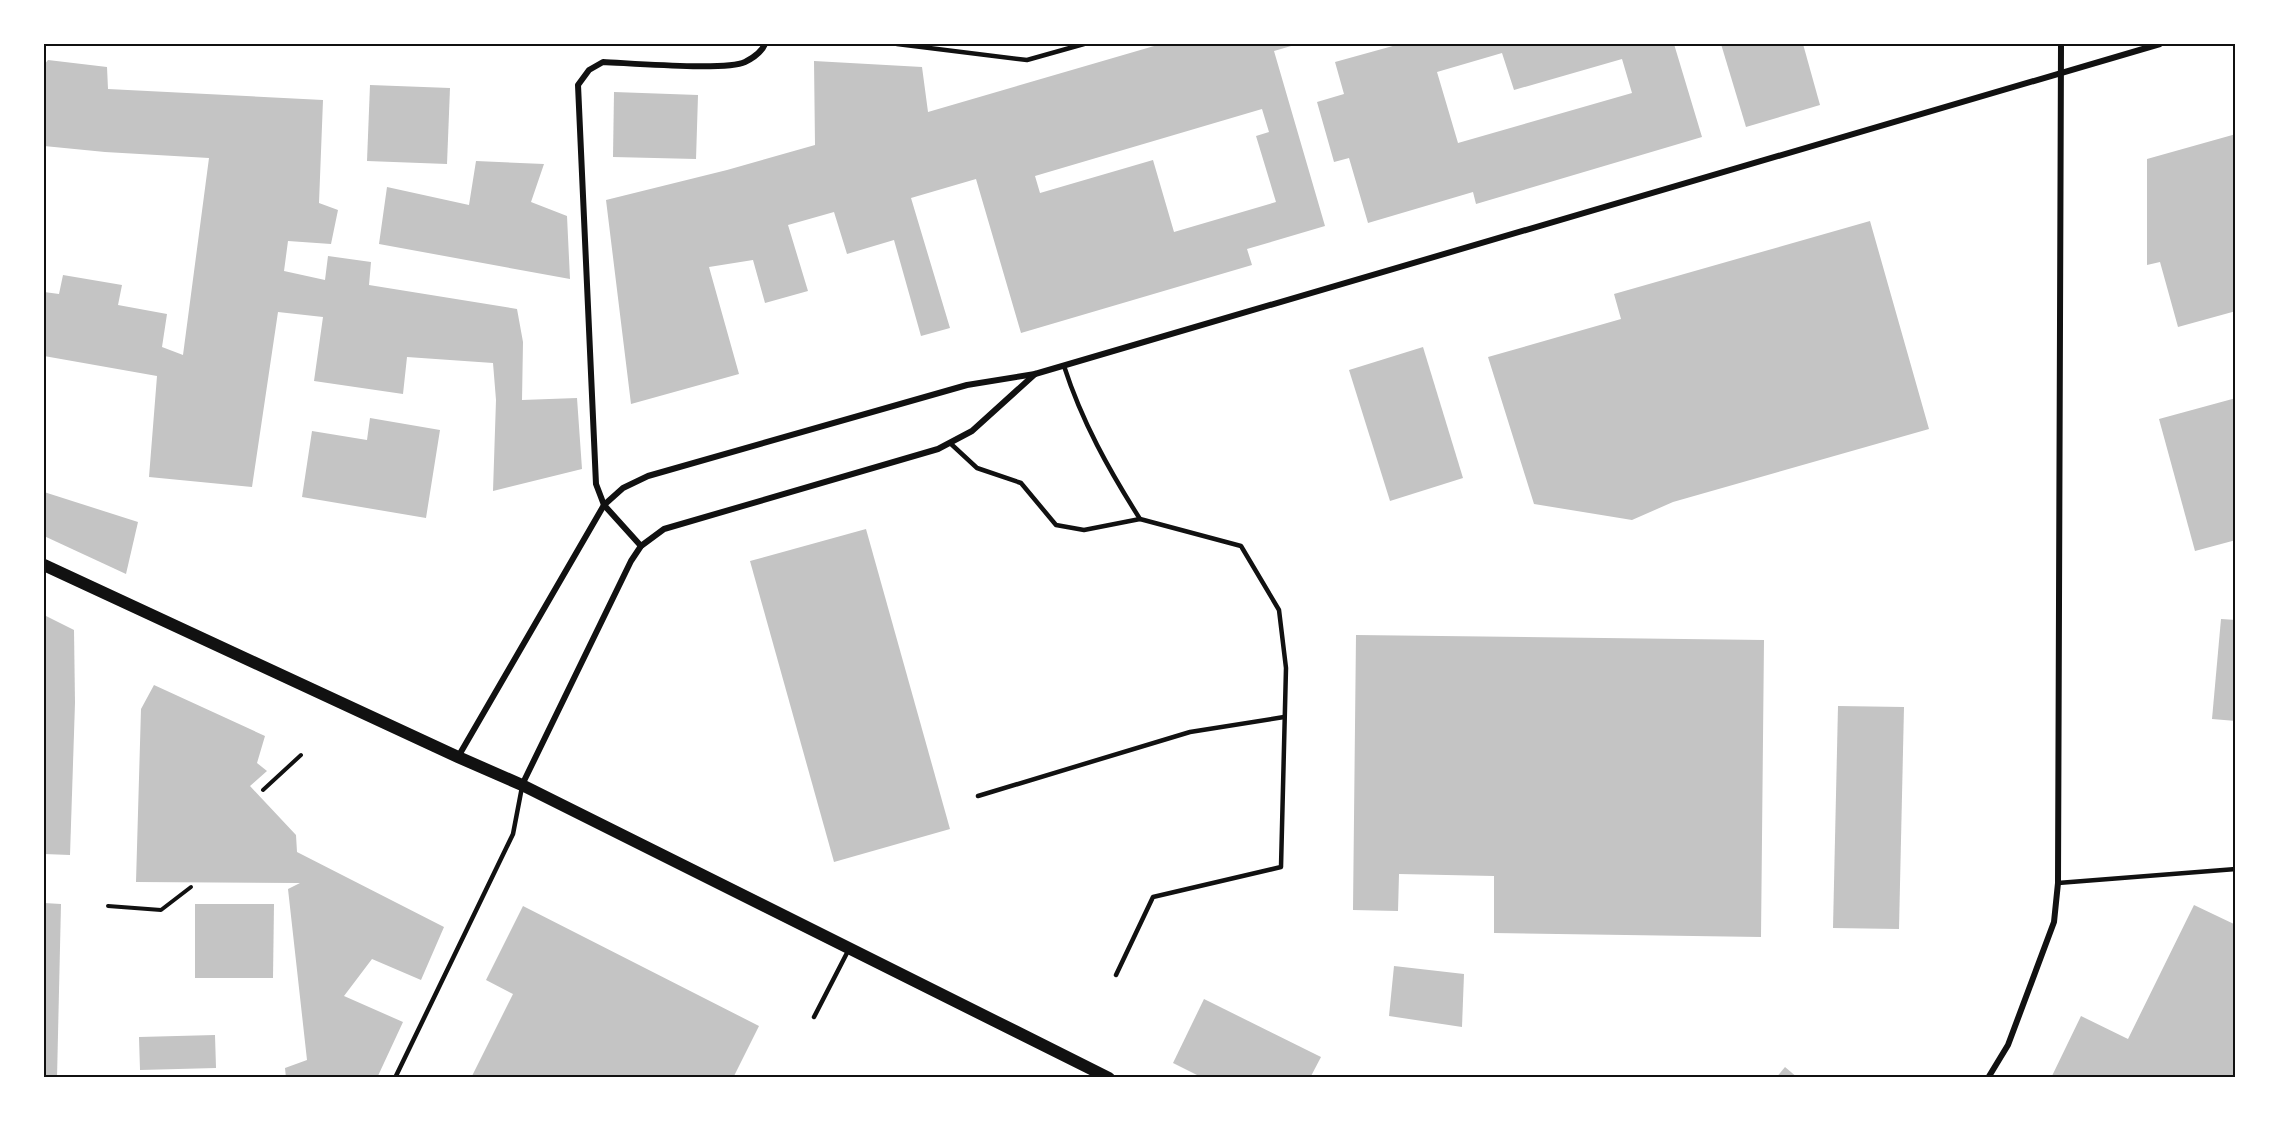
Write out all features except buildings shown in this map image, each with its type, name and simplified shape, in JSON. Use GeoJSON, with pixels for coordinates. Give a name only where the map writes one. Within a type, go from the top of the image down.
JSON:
{"type":"FeatureCollection","features":[{"type":"Feature","properties":{"kind":"main road"},"geometry":{"type":"LineString","coordinates":[[44,565],[458,757],[522,784],[1108,1077]]}},
{"type":"Feature","properties":{"kind":"street"},"geometry":{"type":"LineString","coordinates":[[641,546],[604,505],[596,484],[578,85],[589,70],[603,62],[716,66],[743,63],[762,50],[765,44]]}},
{"type":"Feature","properties":{"kind":"street"},"geometry":{"type":"LineString","coordinates":[[1988,1077],[2008,1045],[2054,922],[2058,883],[2061,44]]}},
{"type":"Feature","properties":{"kind":"street"},"geometry":{"type":"LineString","coordinates":[[458,757],[604,505],[623,488],[648,476],[967,385],[1035,374],[1064,366],[2061,71],[2160,44]]}},
{"type":"Feature","properties":{"kind":"street"},"geometry":{"type":"LineString","coordinates":[[522,784],[641,546],[664,529],[938,449],[972,431],[1035,374]]}},
{"type":"Feature","properties":{"kind":"lane"},"geometry":{"type":"LineString","coordinates":[[897,44],[1028,60],[1084,44]]}},
{"type":"Feature","properties":{"kind":"lane"},"geometry":{"type":"LineString","coordinates":[[1064,366],[1076,402],[1104,463],[1140,519]]}},
{"type":"Feature","properties":{"kind":"lane"},"geometry":{"type":"LineString","coordinates":[[950,443],[977,468],[1021,483],[1056,525],[1084,530],[1140,519],[1241,546],[1279,610],[1286,668],[1281,867],[1153,897],[1116,975]]}},
{"type":"Feature","properties":{"kind":"lane"},"geometry":{"type":"LineString","coordinates":[[978,796],[1190,732],[1284,717]]}},
{"type":"Feature","properties":{"kind":"lane"},"geometry":{"type":"LineString","coordinates":[[395,1077],[513,834],[522,784]]}},
{"type":"Feature","properties":{"kind":"lane"},"geometry":{"type":"LineString","coordinates":[[2058,883],[2235,869]]}},
{"type":"Feature","properties":{"kind":"lane"},"geometry":{"type":"LineString","coordinates":[[814,1017],[849,948]]}},
{"type":"Feature","properties":{"kind":"path"},"geometry":{"type":"LineString","coordinates":[[263,790],[301,755]]}},
{"type":"Feature","properties":{"kind":"path"},"geometry":{"type":"LineString","coordinates":[[108,906],[161,910],[191,887]]}}]}
